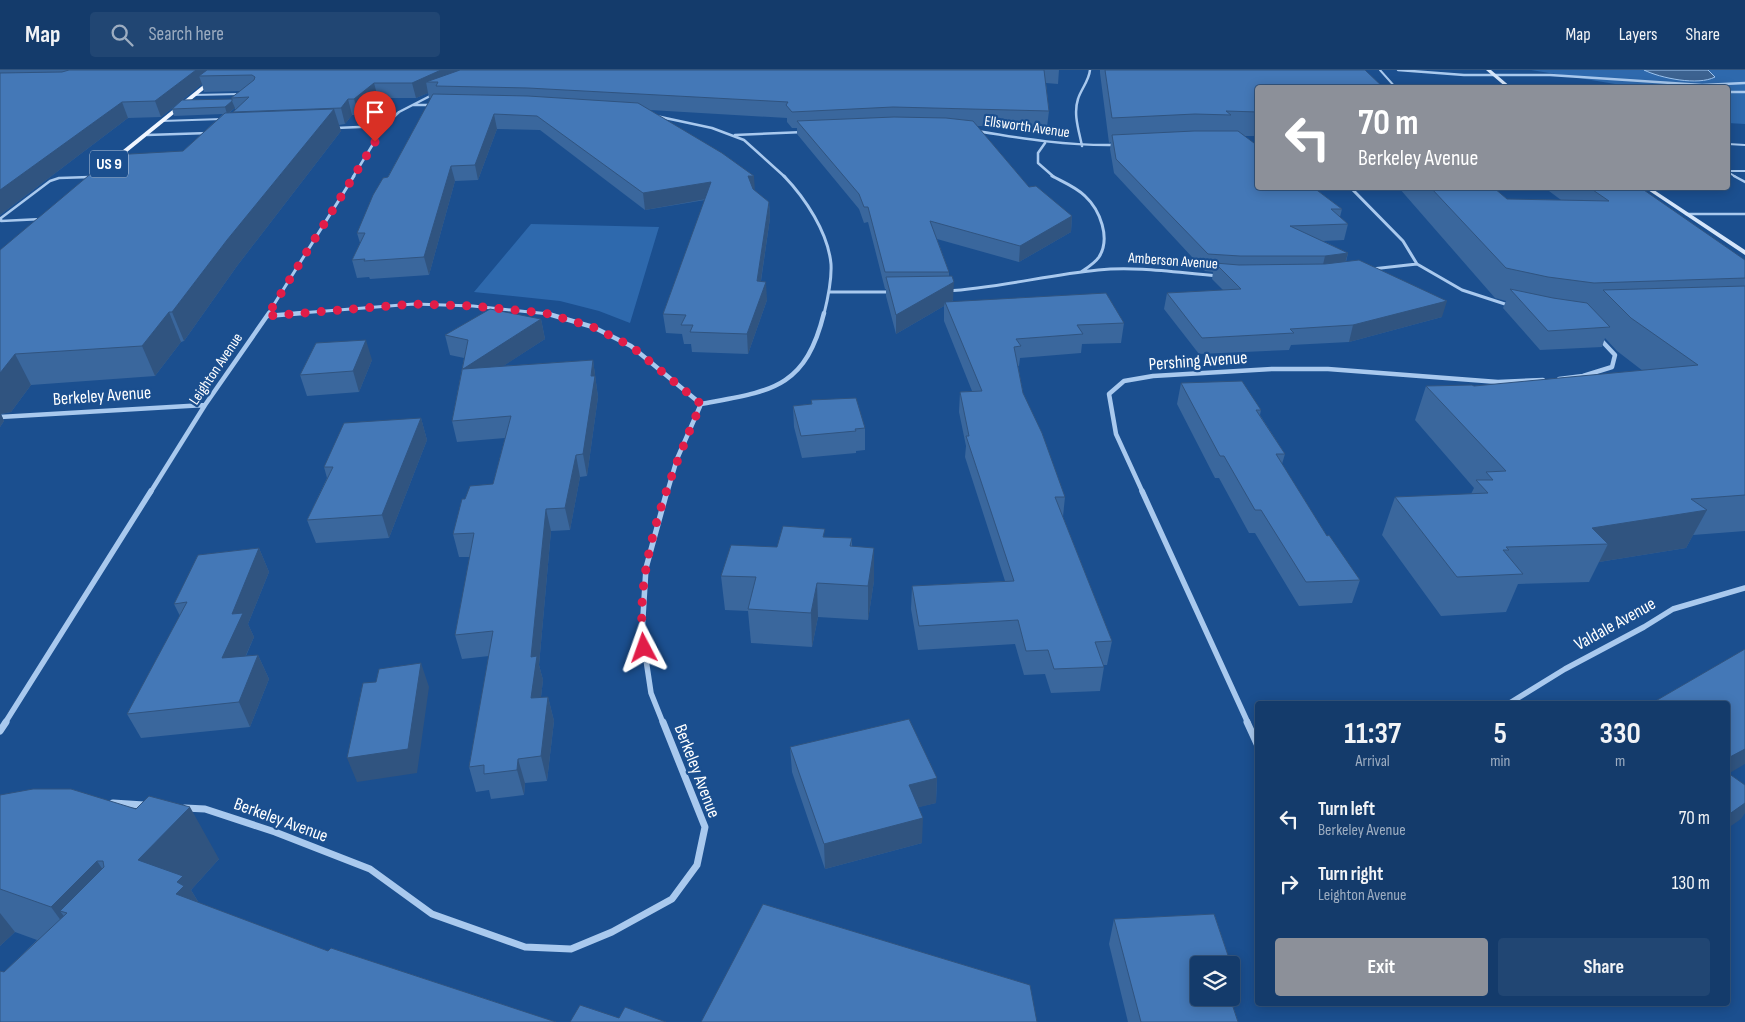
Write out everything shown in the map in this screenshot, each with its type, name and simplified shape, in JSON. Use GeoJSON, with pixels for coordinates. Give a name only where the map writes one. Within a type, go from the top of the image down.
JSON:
{"type":"FeatureCollection","features":[{"type":"Feature","properties":{"kind":"main road","name":"US 9"},"geometry":{"type":"LineString","coordinates":[[87,183],[225,70]]}},
{"type":"Feature","properties":{"kind":"main road"},"geometry":{"type":"LineString","coordinates":[[1488,70],[1506,85]]}},
{"type":"Feature","properties":{"kind":"main road"},"geometry":{"type":"LineString","coordinates":[[1651,190],[1745,253]]}},
{"type":"Feature","properties":{"kind":"main road"},"geometry":{"type":"LineString","coordinates":[[36,225],[51,213]]}},
{"type":"Feature","properties":{"kind":"street"},"geometry":{"type":"LineString","coordinates":[[1082,146],[1078,130],[1077,102],[1089,80],[1090,70]]}},
{"type":"Feature","properties":{"kind":"street"},"geometry":{"type":"LineString","coordinates":[[1398,70],[1494,75],[1550,75],[1667,84],[1721,85],[1745,83]]}},
{"type":"Feature","properties":{"kind":"street"},"geometry":{"type":"LineString","coordinates":[[1667,84],[1674,85]]}},
{"type":"Feature","properties":{"kind":"street","name":"Leighton Avenue"},"geometry":{"type":"LineString","coordinates":[[0,732],[205,405],[267,316],[384,126],[399,112],[441,91]]}},
{"type":"Feature","properties":{"kind":"street"},"geometry":{"type":"LineString","coordinates":[[1730,92],[1745,92]]}},
{"type":"Feature","properties":{"kind":"street"},"geometry":{"type":"LineString","coordinates":[[411,105],[440,105]]}},
{"type":"Feature","properties":{"kind":"street"},"geometry":{"type":"LineString","coordinates":[[267,316],[414,304],[473,306],[545,313],[593,327],[631,346],[701,404],[769,390],[790,378],[805,360],[821,329],[829,292],[831,263],[821,233],[799,193],[752,147],[733,135],[685,122],[648,115]]}},
{"type":"Feature","properties":{"kind":"street"},"geometry":{"type":"LineString","coordinates":[[327,128],[384,126]]}},
{"type":"Feature","properties":{"kind":"street","name":"Ellsworth Avenue"},"geometry":{"type":"LineString","coordinates":[[972,131],[1045,144],[1082,146],[1125,145]]}},
{"type":"Feature","properties":{"kind":"street"},"geometry":{"type":"LineString","coordinates":[[733,135],[807,132]]}},
{"type":"Feature","properties":{"kind":"street"},"geometry":{"type":"LineString","coordinates":[[147,135],[211,133]]}},
{"type":"Feature","properties":{"kind":"street"},"geometry":{"type":"LineString","coordinates":[[1045,144],[1038,153],[1038,162],[1046,173],[1085,197],[1097,213],[1104,232],[1103,248],[1098,259],[1078,274]]}},
{"type":"Feature","properties":{"kind":"street"},"geometry":{"type":"LineString","coordinates":[[1353,190],[1403,241],[1417,264],[1441,281],[1466,292],[1514,306]]}},
{"type":"Feature","properties":{"kind":"street"},"geometry":{"type":"LineString","coordinates":[[1369,270],[1417,264]]}},
{"type":"Feature","properties":{"kind":"street","name":"Amberson Avenue"},"geometry":{"type":"LineString","coordinates":[[945,292],[981,290],[1120,269],[1226,277]]}},
{"type":"Feature","properties":{"kind":"street"},"geometry":{"type":"LineString","coordinates":[[829,292],[898,292]]}},
{"type":"Feature","properties":{"kind":"street"},"geometry":{"type":"LineString","coordinates":[[1556,379],[1583,376],[1612,367],[1615,355],[1598,337]]}},
{"type":"Feature","properties":{"kind":"street","name":"Pershing Avenue"},"geometry":{"type":"LineString","coordinates":[[1255,739],[1116,434],[1109,394],[1124,382],[1153,376],[1272,369],[1328,369],[1440,380],[1547,380]]}},
{"type":"Feature","properties":{"kind":"street","name":"Berkeley Avenue"},"geometry":{"type":"LineString","coordinates":[[177,807],[205,809],[275,832],[370,869],[432,914],[525,947],[571,949],[612,932],[672,899],[697,865],[705,827],[651,693],[642,633],[646,568],[653,539],[677,459],[701,404]]}},
{"type":"Feature","properties":{"kind":"street","name":"Berkeley Avenue"},"geometry":{"type":"LineString","coordinates":[[0,418],[205,405]]}},
{"type":"Feature","properties":{"kind":"street","name":"Valdale Avenue"},"geometry":{"type":"LineString","coordinates":[[1513,701],[1565,669],[1644,627],[1673,609],[1745,588]]}},
{"type":"Feature","properties":{"kind":"street"},"geometry":{"type":"LineString","coordinates":[[110,803],[148,805]]}},
{"type":"Feature","properties":{"kind":"lane"},"geometry":{"type":"LineString","coordinates":[[1380,70],[1393,85]]}},
{"type":"Feature","properties":{"kind":"lane"},"geometry":{"type":"LineString","coordinates":[[194,95],[239,94]]}},
{"type":"Feature","properties":{"kind":"lane"},"geometry":{"type":"LineString","coordinates":[[182,105],[191,105]]}},
{"type":"Feature","properties":{"kind":"lane"},"geometry":{"type":"LineString","coordinates":[[162,121],[226,119],[221,123]]}},
{"type":"Feature","properties":{"kind":"lane"},"geometry":{"type":"LineString","coordinates":[[1730,144],[1745,145]]}},
{"type":"Feature","properties":{"kind":"lane"},"geometry":{"type":"LineString","coordinates":[[1730,171],[1745,171]]}},
{"type":"Feature","properties":{"kind":"lane"},"geometry":{"type":"LineString","coordinates":[[44,219],[1,221],[1,218],[50,181],[58,178],[100,172]]}},
{"type":"Feature","properties":{"kind":"lane"},"geometry":{"type":"LineString","coordinates":[[1730,172],[1745,182]]}},
{"type":"Feature","properties":{"kind":"lane"},"geometry":{"type":"LineString","coordinates":[[1686,214],[1745,214]]}},
{"type":"Feature","properties":{"kind":"shaded area"},"geometry":{"type":"Polygon","coordinates":[[[1531,70],[1745,70],[1745,124],[1730,123],[1730,85],[1621,85],[1531,70]]]}},
{"type":"Feature","properties":{"kind":"shaded area"},"geometry":{"type":"Polygon","coordinates":[[[1644,70],[1708,70],[1715,77],[1708,80],[1689,81],[1659,76],[1644,70]]]}},
{"type":"Feature","properties":{"kind":"shaded area"},"geometry":{"type":"Polygon","coordinates":[[[531,224],[659,227],[630,323],[599,311],[560,301],[474,292],[531,224]]]}},
{"type":"Feature","properties":{"kind":"building"},"geometry":{"type":"Polygon","coordinates":[[[69,70],[196,70],[155,101],[122,102],[0,190],[0,73],[62,72],[69,70]]]}},
{"type":"Feature","properties":{"kind":"building"},"geometry":{"type":"Polygon","coordinates":[[[207,70],[441,70],[412,83],[374,83],[354,99],[348,99],[341,108],[233,112],[249,97],[231,98],[254,80],[255,77],[252,75],[199,76],[207,70]]]}},
{"type":"Feature","properties":{"kind":"building"},"geometry":{"type":"Polygon","coordinates":[[[460,70],[1044,70],[1049,111],[893,107],[792,112],[786,105],[788,102],[528,88],[436,86],[438,82],[426,82],[460,70]]]}},
{"type":"Feature","properties":{"kind":"building"},"geometry":{"type":"Polygon","coordinates":[[[1105,70],[1365,70],[1381,85],[1255,85],[1255,112],[1226,111],[1231,115],[1195,114],[1112,118],[1105,70]]]}},
{"type":"Feature","properties":{"kind":"building"},"geometry":{"type":"Polygon","coordinates":[[[433,94],[528,96],[638,103],[722,153],[754,176],[748,176],[753,189],[769,202],[757,281],[766,282],[747,334],[690,332],[693,325],[681,325],[686,315],[663,314],[711,182],[643,193],[537,116],[494,114],[475,165],[451,166],[424,257],[352,260],[365,233],[357,233],[373,195],[383,178],[388,177],[433,94]]]}},
{"type":"Feature","properties":{"kind":"building"},"geometry":{"type":"Polygon","coordinates":[[[232,99],[225,107],[172,109],[182,100],[232,99]]]}},
{"type":"Feature","properties":{"kind":"building"},"geometry":{"type":"Polygon","coordinates":[[[334,109],[227,240],[172,312],[169,312],[142,346],[15,354],[0,373],[0,250],[113,155],[183,151],[225,113],[334,109]]]}},
{"type":"Feature","properties":{"kind":"building"},"geometry":{"type":"Polygon","coordinates":[[[894,117],[946,118],[973,121],[1029,187],[1036,186],[1072,216],[1020,246],[930,221],[949,272],[885,272],[868,207],[864,207],[859,194],[797,121],[894,117]]]}},
{"type":"Feature","properties":{"kind":"building"},"geometry":{"type":"Polygon","coordinates":[[[1238,131],[1255,144],[1255,190],[1317,190],[1342,209],[1331,209],[1348,224],[1290,226],[1348,253],[1325,256],[1208,254],[1116,159],[1112,135],[1238,131]]]}},
{"type":"Feature","properties":{"kind":"building"},"geometry":{"type":"Polygon","coordinates":[[[1433,190],[1496,190],[1507,199],[1609,201],[1593,190],[1644,190],[1745,260],[1745,278],[1594,283],[1548,277],[1506,268],[1433,190]]]}},
{"type":"Feature","properties":{"kind":"building"},"geometry":{"type":"Polygon","coordinates":[[[1359,260],[1447,301],[1353,325],[1290,329],[1294,333],[1202,338],[1167,293],[1241,289],[1215,263],[1239,265],[1325,264],[1359,260]]]}},
{"type":"Feature","properties":{"kind":"building"},"geometry":{"type":"Polygon","coordinates":[[[952,276],[954,282],[896,315],[886,277],[952,276]]]}},
{"type":"Feature","properties":{"kind":"building"},"geometry":{"type":"Polygon","coordinates":[[[1745,286],[1745,495],[1691,499],[1707,510],[1592,528],[1608,544],[1506,547],[1509,550],[1503,550],[1523,574],[1457,577],[1395,497],[1488,493],[1476,480],[1493,480],[1486,472],[1506,471],[1426,386],[1474,386],[1698,365],[1631,318],[1603,290],[1745,286]]]}},
{"type":"Feature","properties":{"kind":"building"},"geometry":{"type":"Polygon","coordinates":[[[1510,289],[1587,303],[1610,327],[1548,331],[1510,289]]]}},
{"type":"Feature","properties":{"kind":"building"},"geometry":{"type":"Polygon","coordinates":[[[1106,293],[1124,323],[1077,325],[1083,334],[1016,339],[1021,346],[1014,347],[1023,393],[1042,433],[1065,497],[1055,497],[1112,641],[1095,642],[1104,667],[1054,669],[1048,650],[1026,651],[1018,620],[919,626],[912,586],[1014,581],[966,436],[969,436],[960,392],[982,391],[945,302],[1106,293]]]}},
{"type":"Feature","properties":{"kind":"building"},"geometry":{"type":"Polygon","coordinates":[[[490,309],[541,319],[463,369],[593,360],[591,376],[595,376],[583,454],[576,455],[565,508],[546,509],[531,657],[537,656],[531,698],[548,697],[541,756],[518,759],[517,770],[484,774],[484,765],[469,767],[493,631],[455,635],[474,533],[453,534],[462,499],[465,499],[470,486],[493,484],[511,416],[452,421],[468,340],[445,335],[490,309]]]}},
{"type":"Feature","properties":{"kind":"building"},"geometry":{"type":"Polygon","coordinates":[[[366,340],[353,371],[300,375],[316,343],[366,340]]]}},
{"type":"Feature","properties":{"kind":"building"},"geometry":{"type":"Polygon","coordinates":[[[1242,381],[1261,410],[1256,410],[1285,454],[1276,454],[1327,536],[1329,535],[1360,580],[1306,582],[1261,510],[1255,510],[1224,456],[1220,456],[1181,383],[1242,381]]]}},
{"type":"Feature","properties":{"kind":"building"},"geometry":{"type":"Polygon","coordinates":[[[856,398],[865,428],[855,429],[856,431],[801,436],[793,406],[812,404],[811,400],[856,398]]]}},
{"type":"Feature","properties":{"kind":"building"},"geometry":{"type":"Polygon","coordinates":[[[421,418],[382,515],[307,520],[333,467],[324,467],[344,423],[421,418]]]}},
{"type":"Feature","properties":{"kind":"building"},"geometry":{"type":"Polygon","coordinates":[[[783,526],[825,529],[823,537],[852,538],[850,546],[874,548],[868,586],[817,583],[811,613],[748,609],[756,577],[721,576],[731,545],[777,547],[783,526]]]}},
{"type":"Feature","properties":{"kind":"building"},"geometry":{"type":"Polygon","coordinates":[[[259,548],[232,614],[243,613],[222,658],[258,655],[239,702],[127,714],[187,602],[174,604],[198,555],[259,548]]]}},
{"type":"Feature","properties":{"kind":"building"},"geometry":{"type":"Polygon","coordinates":[[[1745,649],[1745,749],[1730,757],[1730,701],[1655,701],[1745,649]]]}},
{"type":"Feature","properties":{"kind":"building"},"geometry":{"type":"Polygon","coordinates":[[[421,663],[408,749],[347,758],[363,683],[376,682],[379,669],[421,663]]]}},
{"type":"Feature","properties":{"kind":"building"},"geometry":{"type":"Polygon","coordinates":[[[909,719],[937,778],[909,785],[923,818],[824,844],[790,747],[909,719]]]}},
{"type":"Feature","properties":{"kind":"building"},"geometry":{"type":"Polygon","coordinates":[[[1730,774],[1745,785],[1745,803],[1730,814],[1730,774]]]}},
{"type":"Feature","properties":{"kind":"building"},"geometry":{"type":"Polygon","coordinates":[[[33,789],[71,789],[136,809],[149,796],[190,807],[138,860],[183,876],[177,882],[184,886],[176,894],[328,951],[331,948],[556,1022],[0,1022],[0,971],[4,972],[67,913],[60,911],[104,867],[103,861],[97,861],[51,907],[0,889],[0,795],[33,789]]]}},
{"type":"Feature","properties":{"kind":"building"},"geometry":{"type":"Polygon","coordinates":[[[763,904],[1030,985],[1037,1022],[701,1022],[763,904]]]}},
{"type":"Feature","properties":{"kind":"building"},"geometry":{"type":"Polygon","coordinates":[[[1214,914],[1228,956],[1190,956],[1190,1006],[1233,1006],[1238,1022],[1141,1022],[1114,919],[1214,914]]]}},
{"type":"Feature","properties":{"kind":"building"},"geometry":{"type":"Polygon","coordinates":[[[580,1005],[619,1018],[625,1007],[666,1022],[570,1022],[580,1005]]]}},
{"type":"Feature","properties":{"kind":"route"},"geometry":{"type":"LineString","coordinates":[[375,142],[267,316],[414,304],[473,306],[545,313],[593,327],[631,346],[701,404],[677,459],[646,568],[642,633],[644,648]]}}]}
